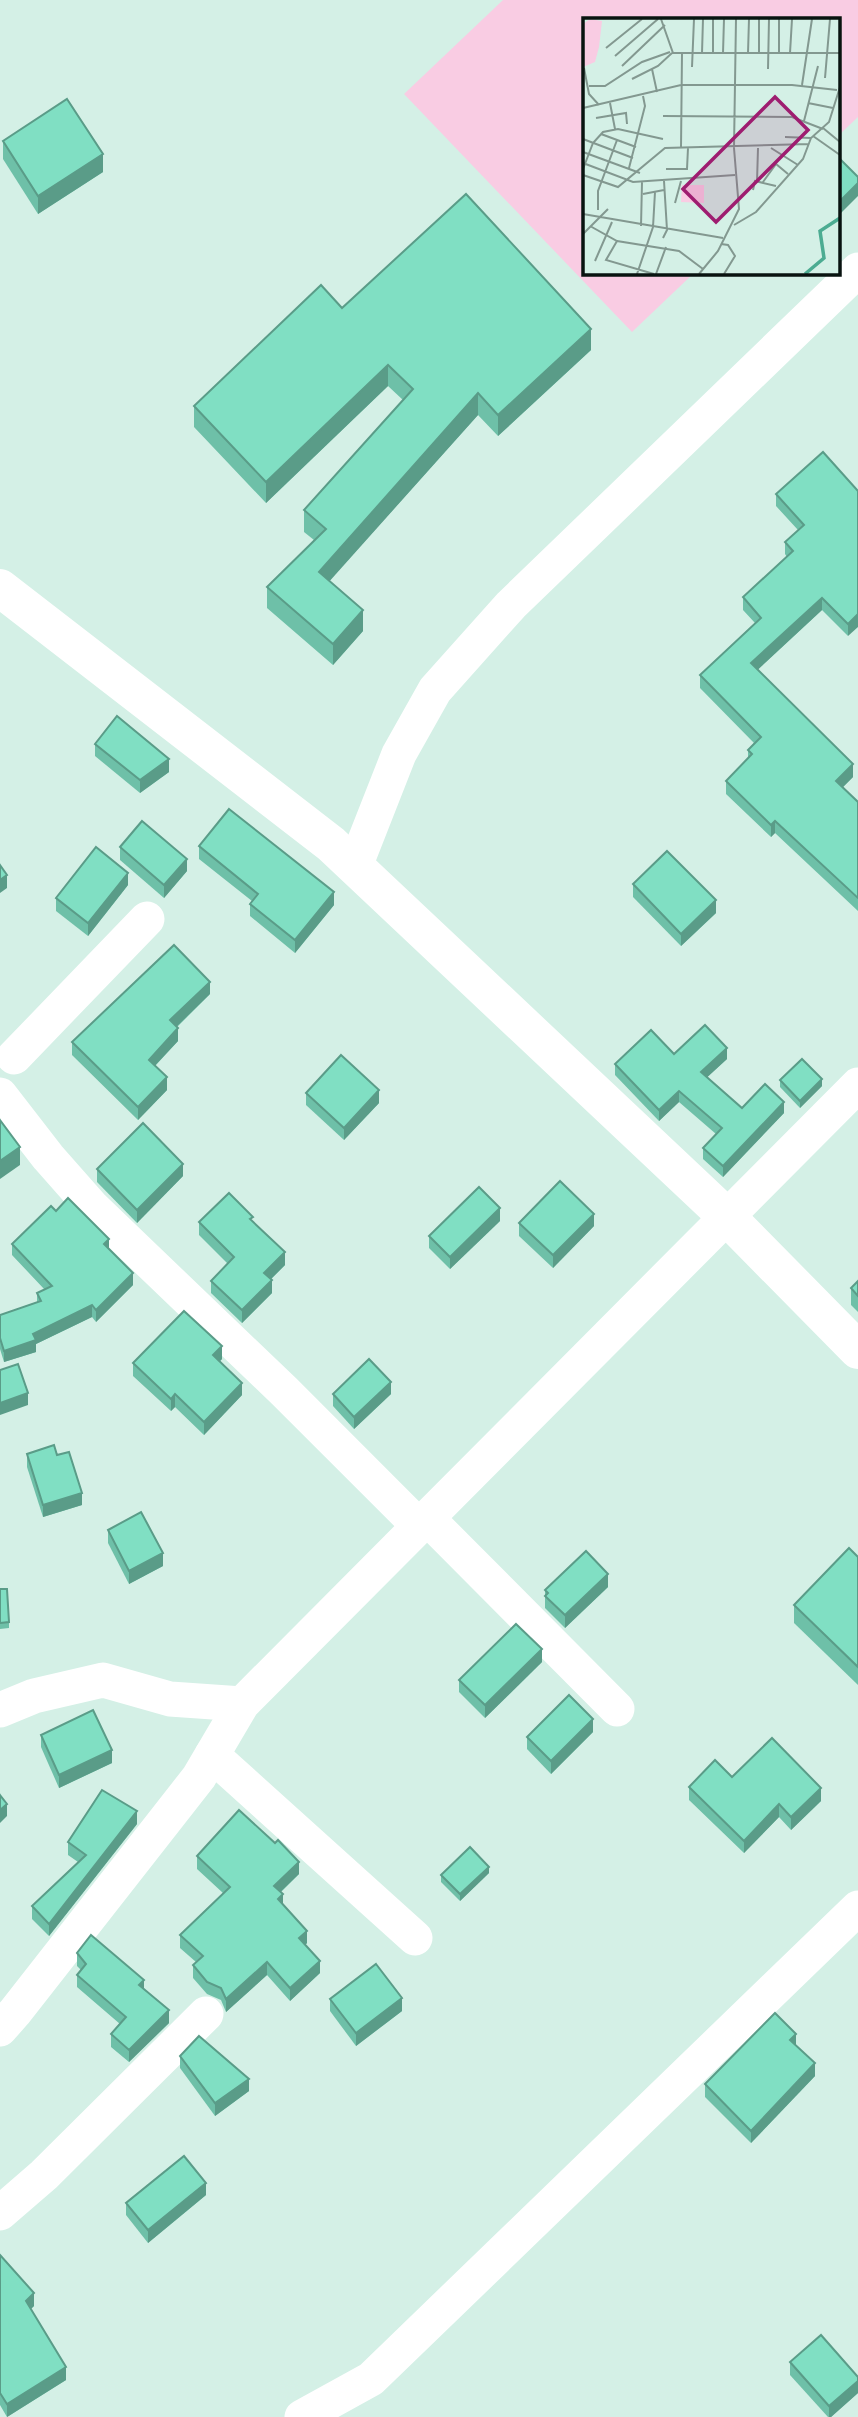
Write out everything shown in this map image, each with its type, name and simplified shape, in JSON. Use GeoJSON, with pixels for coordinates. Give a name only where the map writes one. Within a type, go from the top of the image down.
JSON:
{"type":"FeatureCollection","features":[{"type":"Feature","properties":{"kind":"street"},"geometry":{"type":"LineString","coordinates":[[355,866],[399,754],[435,690],[511,605],[858,270]]}},
{"type":"Feature","properties":{"kind":"street"},"geometry":{"type":"LineString","coordinates":[[0,588],[331,844],[727,1217],[858,1350]]}},
{"type":"Feature","properties":{"kind":"street"},"geometry":{"type":"LineString","coordinates":[[5,1051],[147,919]]}},
{"type":"Feature","properties":{"kind":"street"},"geometry":{"type":"LineString","coordinates":[[0,2029],[200,1777],[242,1704],[858,1085]]}},
{"type":"Feature","properties":{"kind":"street"},"geometry":{"type":"LineString","coordinates":[[0,1096],[93,1208],[617,1709]]}},
{"type":"Feature","properties":{"kind":"street"},"geometry":{"type":"LineString","coordinates":[[0,1710],[34,1696],[103,1680],[170,1699],[242,1704]]}},
{"type":"Feature","properties":{"kind":"street"},"geometry":{"type":"LineString","coordinates":[[212,1755],[415,1938]]}},
{"type":"Feature","properties":{"kind":"street"},"geometry":{"type":"LineString","coordinates":[[302,2417],[371,2379],[858,1908]]}},
{"type":"Feature","properties":{"kind":"street"},"geometry":{"type":"LineString","coordinates":[[0,2213],[44,2175],[206,2014]]}},
{"type":"Feature","properties":{"kind":"shaded area"},"geometry":{"type":"Polygon","coordinates":[[[503,0],[858,0],[858,117],[840,134],[840,18],[583,18],[583,275],[692,275],[632,332],[404,94],[503,0]]]}},
{"type":"Feature","properties":{"kind":"building"},"geometry":{"type":"Polygon","coordinates":[[[67,99],[103,154],[38,196],[3,141],[67,99]]]}},
{"type":"Feature","properties":{"kind":"building"},"geometry":{"type":"Polygon","coordinates":[[[840,159],[858,177],[858,183],[840,201],[840,159]]]}},
{"type":"Feature","properties":{"kind":"building"},"geometry":{"type":"Polygon","coordinates":[[[466,194],[591,329],[498,415],[478,393],[319,572],[363,610],[333,644],[267,587],[326,529],[304,510],[413,389],[388,365],[266,482],[194,406],[321,285],[342,308],[466,194]]]}},
{"type":"Feature","properties":{"kind":"building"},"geometry":{"type":"Polygon","coordinates":[[[823,452],[858,491],[858,614],[848,624],[822,598],[751,663],[853,764],[836,781],[858,802],[858,898],[775,821],[771,825],[726,781],[752,754],[748,750],[761,737],[700,675],[761,618],[743,597],[793,551],[785,542],[804,525],[776,494],[823,452]]]}},
{"type":"Feature","properties":{"kind":"building"},"geometry":{"type":"Polygon","coordinates":[[[117,716],[169,759],[140,780],[95,744],[117,716]]]}},
{"type":"Feature","properties":{"kind":"building"},"geometry":{"type":"Polygon","coordinates":[[[229,809],[334,892],[295,940],[250,904],[258,894],[199,846],[229,809]]]}},
{"type":"Feature","properties":{"kind":"building"},"geometry":{"type":"Polygon","coordinates":[[[142,821],[187,859],[164,885],[120,847],[142,821]]]}},
{"type":"Feature","properties":{"kind":"building"},"geometry":{"type":"Polygon","coordinates":[[[96,847],[128,873],[88,923],[56,898],[96,847]]]}},
{"type":"Feature","properties":{"kind":"building"},"geometry":{"type":"Polygon","coordinates":[[[667,851],[716,900],[681,934],[633,884],[667,851]]]}},
{"type":"Feature","properties":{"kind":"building"},"geometry":{"type":"Polygon","coordinates":[[[0,865],[7,875],[0,880],[0,865]]]}},
{"type":"Feature","properties":{"kind":"building"},"geometry":{"type":"Polygon","coordinates":[[[174,945],[210,982],[170,1020],[178,1028],[149,1060],[167,1077],[138,1107],[72,1042],[174,945]]]}},
{"type":"Feature","properties":{"kind":"building"},"geometry":{"type":"Polygon","coordinates":[[[705,1025],[727,1048],[701,1072],[742,1108],[765,1084],[784,1102],[723,1166],[703,1148],[722,1128],[679,1091],[659,1110],[615,1064],[651,1030],[674,1054],[705,1025]]]}},
{"type":"Feature","properties":{"kind":"building"},"geometry":{"type":"Polygon","coordinates":[[[341,1055],[379,1090],[344,1128],[306,1093],[341,1055]]]}},
{"type":"Feature","properties":{"kind":"building"},"geometry":{"type":"Polygon","coordinates":[[[802,1059],[822,1079],[800,1101],[780,1080],[802,1059]]]}},
{"type":"Feature","properties":{"kind":"building"},"geometry":{"type":"Polygon","coordinates":[[[0,1120],[20,1147],[0,1161],[0,1120]]]}},
{"type":"Feature","properties":{"kind":"building"},"geometry":{"type":"Polygon","coordinates":[[[143,1123],[183,1164],[137,1210],[97,1169],[143,1123]]]}},
{"type":"Feature","properties":{"kind":"building"},"geometry":{"type":"Polygon","coordinates":[[[560,1181],[594,1214],[553,1255],[519,1223],[560,1181]]]}},
{"type":"Feature","properties":{"kind":"building"},"geometry":{"type":"Polygon","coordinates":[[[479,1187],[500,1208],[450,1257],[429,1236],[479,1187]]]}},
{"type":"Feature","properties":{"kind":"building"},"geometry":{"type":"Polygon","coordinates":[[[229,1193],[253,1217],[250,1219],[285,1252],[264,1273],[272,1280],[242,1310],[211,1281],[234,1257],[199,1222],[229,1193]]]}},
{"type":"Feature","properties":{"kind":"building"},"geometry":{"type":"Polygon","coordinates":[[[68,1198],[109,1239],[104,1244],[133,1273],[96,1310],[92,1305],[33,1334],[36,1340],[4,1351],[0,1338],[0,1315],[41,1301],[37,1293],[52,1286],[12,1244],[51,1206],[56,1211],[68,1198]]]}},
{"type":"Feature","properties":{"kind":"building"},"geometry":{"type":"Polygon","coordinates":[[[858,1281],[858,1296],[851,1288],[858,1281]]]}},
{"type":"Feature","properties":{"kind":"building"},"geometry":{"type":"Polygon","coordinates":[[[184,1311],[222,1346],[213,1355],[242,1383],[204,1422],[175,1394],[171,1399],[133,1363],[184,1311]]]}},
{"type":"Feature","properties":{"kind":"building"},"geometry":{"type":"Polygon","coordinates":[[[369,1359],[391,1382],[354,1417],[333,1394],[369,1359]]]}},
{"type":"Feature","properties":{"kind":"building"},"geometry":{"type":"Polygon","coordinates":[[[18,1364],[28,1393],[0,1403],[0,1370],[18,1364]]]}},
{"type":"Feature","properties":{"kind":"building"},"geometry":{"type":"Polygon","coordinates":[[[54,1445],[57,1455],[69,1452],[82,1493],[43,1505],[27,1454],[54,1445]]]}},
{"type":"Feature","properties":{"kind":"building"},"geometry":{"type":"Polygon","coordinates":[[[141,1512],[163,1553],[129,1571],[108,1530],[141,1512]]]}},
{"type":"Feature","properties":{"kind":"building"},"geometry":{"type":"Polygon","coordinates":[[[849,1548],[858,1557],[858,1667],[794,1605],[849,1548]]]}},
{"type":"Feature","properties":{"kind":"building"},"geometry":{"type":"Polygon","coordinates":[[[586,1551],[608,1574],[565,1615],[545,1596],[548,1593],[545,1590],[586,1551]]]}},
{"type":"Feature","properties":{"kind":"building"},"geometry":{"type":"Polygon","coordinates":[[[0,1589],[7,1589],[9,1622],[0,1623],[0,1589]]]}},
{"type":"Feature","properties":{"kind":"building"},"geometry":{"type":"Polygon","coordinates":[[[516,1624],[542,1649],[485,1705],[459,1680],[516,1624]]]}},
{"type":"Feature","properties":{"kind":"building"},"geometry":{"type":"Polygon","coordinates":[[[569,1695],[593,1719],[551,1761],[527,1737],[569,1695]]]}},
{"type":"Feature","properties":{"kind":"building"},"geometry":{"type":"Polygon","coordinates":[[[93,1710],[112,1750],[59,1775],[41,1735],[93,1710]]]}},
{"type":"Feature","properties":{"kind":"building"},"geometry":{"type":"Polygon","coordinates":[[[772,1738],[821,1788],[791,1817],[779,1804],[744,1841],[689,1787],[715,1760],[732,1777],[772,1738]]]}},
{"type":"Feature","properties":{"kind":"building"},"geometry":{"type":"Polygon","coordinates":[[[102,1790],[137,1811],[49,1924],[32,1906],[86,1855],[68,1842],[102,1790]]]}},
{"type":"Feature","properties":{"kind":"building"},"geometry":{"type":"Polygon","coordinates":[[[0,1795],[7,1804],[0,1810],[0,1795]]]}},
{"type":"Feature","properties":{"kind":"building"},"geometry":{"type":"Polygon","coordinates":[[[239,1810],[275,1843],[278,1840],[299,1862],[274,1886],[283,1894],[278,1899],[307,1931],[299,1938],[320,1961],[290,1988],[267,1962],[226,1999],[221,1988],[207,1982],[193,1965],[203,1956],[180,1935],[230,1887],[197,1856],[239,1810]]]}},
{"type":"Feature","properties":{"kind":"building"},"geometry":{"type":"Polygon","coordinates":[[[470,1847],[489,1867],[460,1894],[441,1875],[470,1847]]]}},
{"type":"Feature","properties":{"kind":"building"},"geometry":{"type":"Polygon","coordinates":[[[91,1935],[144,1980],[139,1985],[169,2010],[129,2050],[111,2034],[126,2017],[77,1975],[86,1964],[77,1953],[91,1935]]]}},
{"type":"Feature","properties":{"kind":"building"},"geometry":{"type":"Polygon","coordinates":[[[376,1964],[402,1998],[356,2033],[330,1999],[376,1964]]]}},
{"type":"Feature","properties":{"kind":"building"},"geometry":{"type":"Polygon","coordinates":[[[775,2013],[796,2034],[790,2040],[815,2063],[751,2131],[705,2084],[775,2013]]]}},
{"type":"Feature","properties":{"kind":"building"},"geometry":{"type":"Polygon","coordinates":[[[199,2036],[249,2079],[215,2103],[180,2056],[199,2036]]]}},
{"type":"Feature","properties":{"kind":"building"},"geometry":{"type":"Polygon","coordinates":[[[184,2156],[206,2183],[148,2230],[126,2203],[184,2156]]]}},
{"type":"Feature","properties":{"kind":"building"},"geometry":{"type":"Polygon","coordinates":[[[0,2255],[34,2293],[26,2301],[66,2367],[7,2404],[0,2393],[0,2255]]]}},
{"type":"Feature","properties":{"kind":"building"},"geometry":{"type":"Polygon","coordinates":[[[821,2335],[858,2377],[858,2381],[829,2406],[790,2362],[821,2335]]]}}]}
